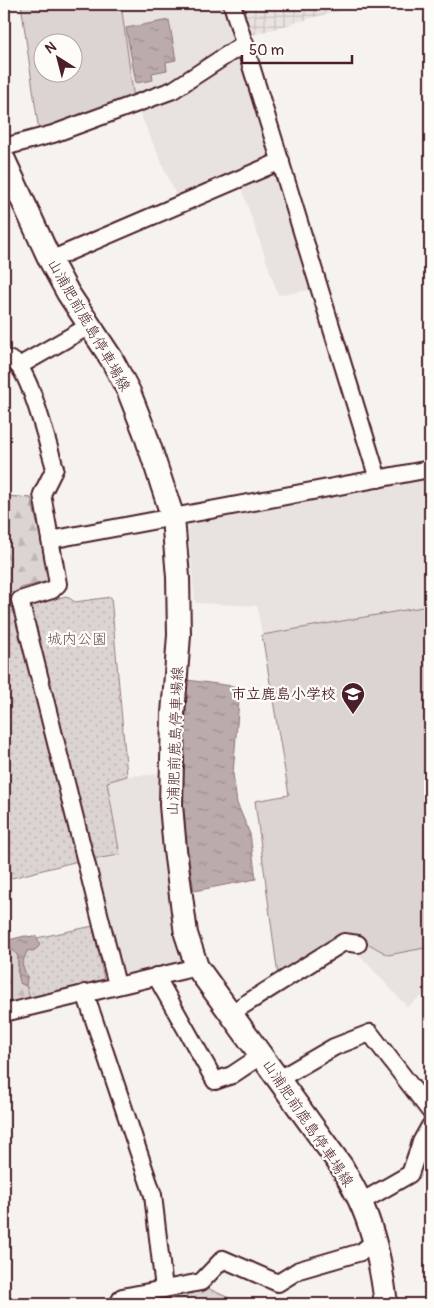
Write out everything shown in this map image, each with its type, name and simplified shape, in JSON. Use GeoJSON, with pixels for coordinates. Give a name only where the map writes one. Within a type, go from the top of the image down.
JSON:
{"type":"FeatureCollection","features":[{"type":"Feature","properties":{"kind":"main road","name":"山浦肥前鹿島停車場線"},"geometry":{"type":"LineString","coordinates":[[4,160],[50,260],[129,392],[145,433],[173,518],[178,577],[179,635],[173,714],[171,805],[186,934],[197,967],[342,1167],[361,1202],[374,1242],[386,1304]]}},
{"type":"Feature","properties":{"kind":"street"},"geometry":{"type":"LineString","coordinates":[[232,4],[378,479]]}},
{"type":"Feature","properties":{"kind":"street"},"geometry":{"type":"LineString","coordinates":[[4,147],[53,134],[173,90],[245,43]]}},
{"type":"Feature","properties":{"kind":"street"},"geometry":{"type":"LineString","coordinates":[[50,260],[281,161]]}},
{"type":"Feature","properties":{"kind":"street"},"geometry":{"type":"LineString","coordinates":[[19,366],[89,326]]}},
{"type":"Feature","properties":{"kind":"street"},"geometry":{"type":"LineString","coordinates":[[4,358],[13,360],[19,366],[29,386],[55,468],[42,494],[58,584],[52,590],[20,600],[117,985]]}},
{"type":"Feature","properties":{"kind":"street"},"geometry":{"type":"LineString","coordinates":[[50,540],[430,469]]}},
{"type":"Feature","properties":{"kind":"street"},"geometry":{"type":"LineString","coordinates":[[231,1013],[344,942],[358,944]]}},
{"type":"Feature","properties":{"kind":"street"},"geometry":{"type":"LineString","coordinates":[[4,1013],[197,967]]}},
{"type":"Feature","properties":{"kind":"street"},"geometry":{"type":"LineString","coordinates":[[156,976],[215,1081],[232,1075],[262,1055]]}},
{"type":"Feature","properties":{"kind":"street"},"geometry":{"type":"LineString","coordinates":[[85,993],[153,1195],[164,1289]]}},
{"type":"Feature","properties":{"kind":"street"},"geometry":{"type":"LineString","coordinates":[[279,1079],[334,1047],[370,1033],[430,1111]]}},
{"type":"Feature","properties":{"kind":"street"},"geometry":{"type":"LineString","coordinates":[[361,1202],[410,1174],[421,1142],[430,1126]]}},
{"type":"Feature","properties":{"kind":"street"},"geometry":{"type":"LineString","coordinates":[[118,1304],[122,1297],[201,1282],[223,1259],[278,1283],[299,1270],[361,1252],[374,1242]]}},
{"type":"Feature","properties":{"kind":"shaded area"},"geometry":{"type":"Polygon","coordinates":[[[121,4],[239,4],[249,43],[329,287],[278,295],[237,175],[177,198],[134,100],[121,4]]]}},
{"type":"Feature","properties":{"kind":"shaded area"},"geometry":{"type":"Polygon","coordinates":[[[239,4],[361,4],[249,36],[239,4]]]}},
{"type":"Feature","properties":{"kind":"shaded area","name":"市立鹿島小学校"},"geometry":{"type":"Polygon","coordinates":[[[430,475],[430,990],[407,1007],[342,936],[255,801],[289,795],[257,606],[195,603],[187,519],[430,475]]]}},
{"type":"Feature","properties":{"kind":"shaded area"},"geometry":{"type":"Polygon","coordinates":[[[161,774],[189,963],[124,976],[94,859],[120,856],[107,781],[127,776],[161,774]]]}},
{"type":"Feature","properties":{"kind":"green space"},"geometry":{"type":"Polygon","coordinates":[[[21,4],[121,4],[134,100],[39,132],[21,4]]]}},
{"type":"Feature","properties":{"kind":"green space"},"geometry":{"type":"Polygon","coordinates":[[[4,496],[31,498],[51,580],[21,588],[11,597],[78,861],[4,880],[4,496]]]}},
{"type":"Feature","properties":{"kind":"green space"},"geometry":{"type":"Polygon","coordinates":[[[4,496],[31,498],[51,580],[21,588],[11,597],[4,585],[4,496]]]}},
{"type":"Feature","properties":{"kind":"green space","name":"城内公園"},"geometry":{"type":"Polygon","coordinates":[[[66,596],[75,602],[111,597],[127,776],[107,782],[120,855],[94,859],[30,606],[66,596]]]}},
{"type":"Feature","properties":{"kind":"green space","name":"市立鹿島小学校"},"geometry":{"type":"Polygon","coordinates":[[[428,606],[430,622],[430,947],[388,955],[357,937],[278,976],[255,801],[289,795],[262,635],[428,606]]]}},
{"type":"Feature","properties":{"kind":"green space"},"geometry":{"type":"Polygon","coordinates":[[[93,926],[104,979],[4,1006],[4,945],[93,926]]]}},
{"type":"Feature","properties":{"kind":"green space"},"geometry":{"type":"Polygon","coordinates":[[[4,948],[12,949],[18,956],[20,983],[26,986],[30,999],[4,1006],[4,948]]]}},
{"type":"Feature","properties":{"kind":"green space"},"geometry":{"type":"Polygon","coordinates":[[[201,1285],[242,1304],[124,1304],[201,1285]]]}},
{"type":"Feature","properties":{"kind":"water"},"geometry":{"type":"Polygon","coordinates":[[[169,20],[176,60],[166,62],[167,70],[152,73],[153,80],[136,83],[126,28],[169,20]]]}},
{"type":"Feature","properties":{"kind":"water"},"geometry":{"type":"Polygon","coordinates":[[[187,680],[240,687],[233,774],[237,803],[250,834],[256,879],[194,891],[182,816],[187,680]]]}},
{"type":"Feature","properties":{"kind":"water"},"geometry":{"type":"Polygon","coordinates":[[[25,936],[37,937],[40,945],[35,950],[27,951],[22,964],[27,977],[26,986],[20,983],[18,956],[12,949],[4,948],[4,941],[25,936]]]}},
{"type":"Feature","properties":{"kind":"place","name":"市立鹿島小学校"},"geometry":{"type":"Point","coordinates":[353,715]}}]}
